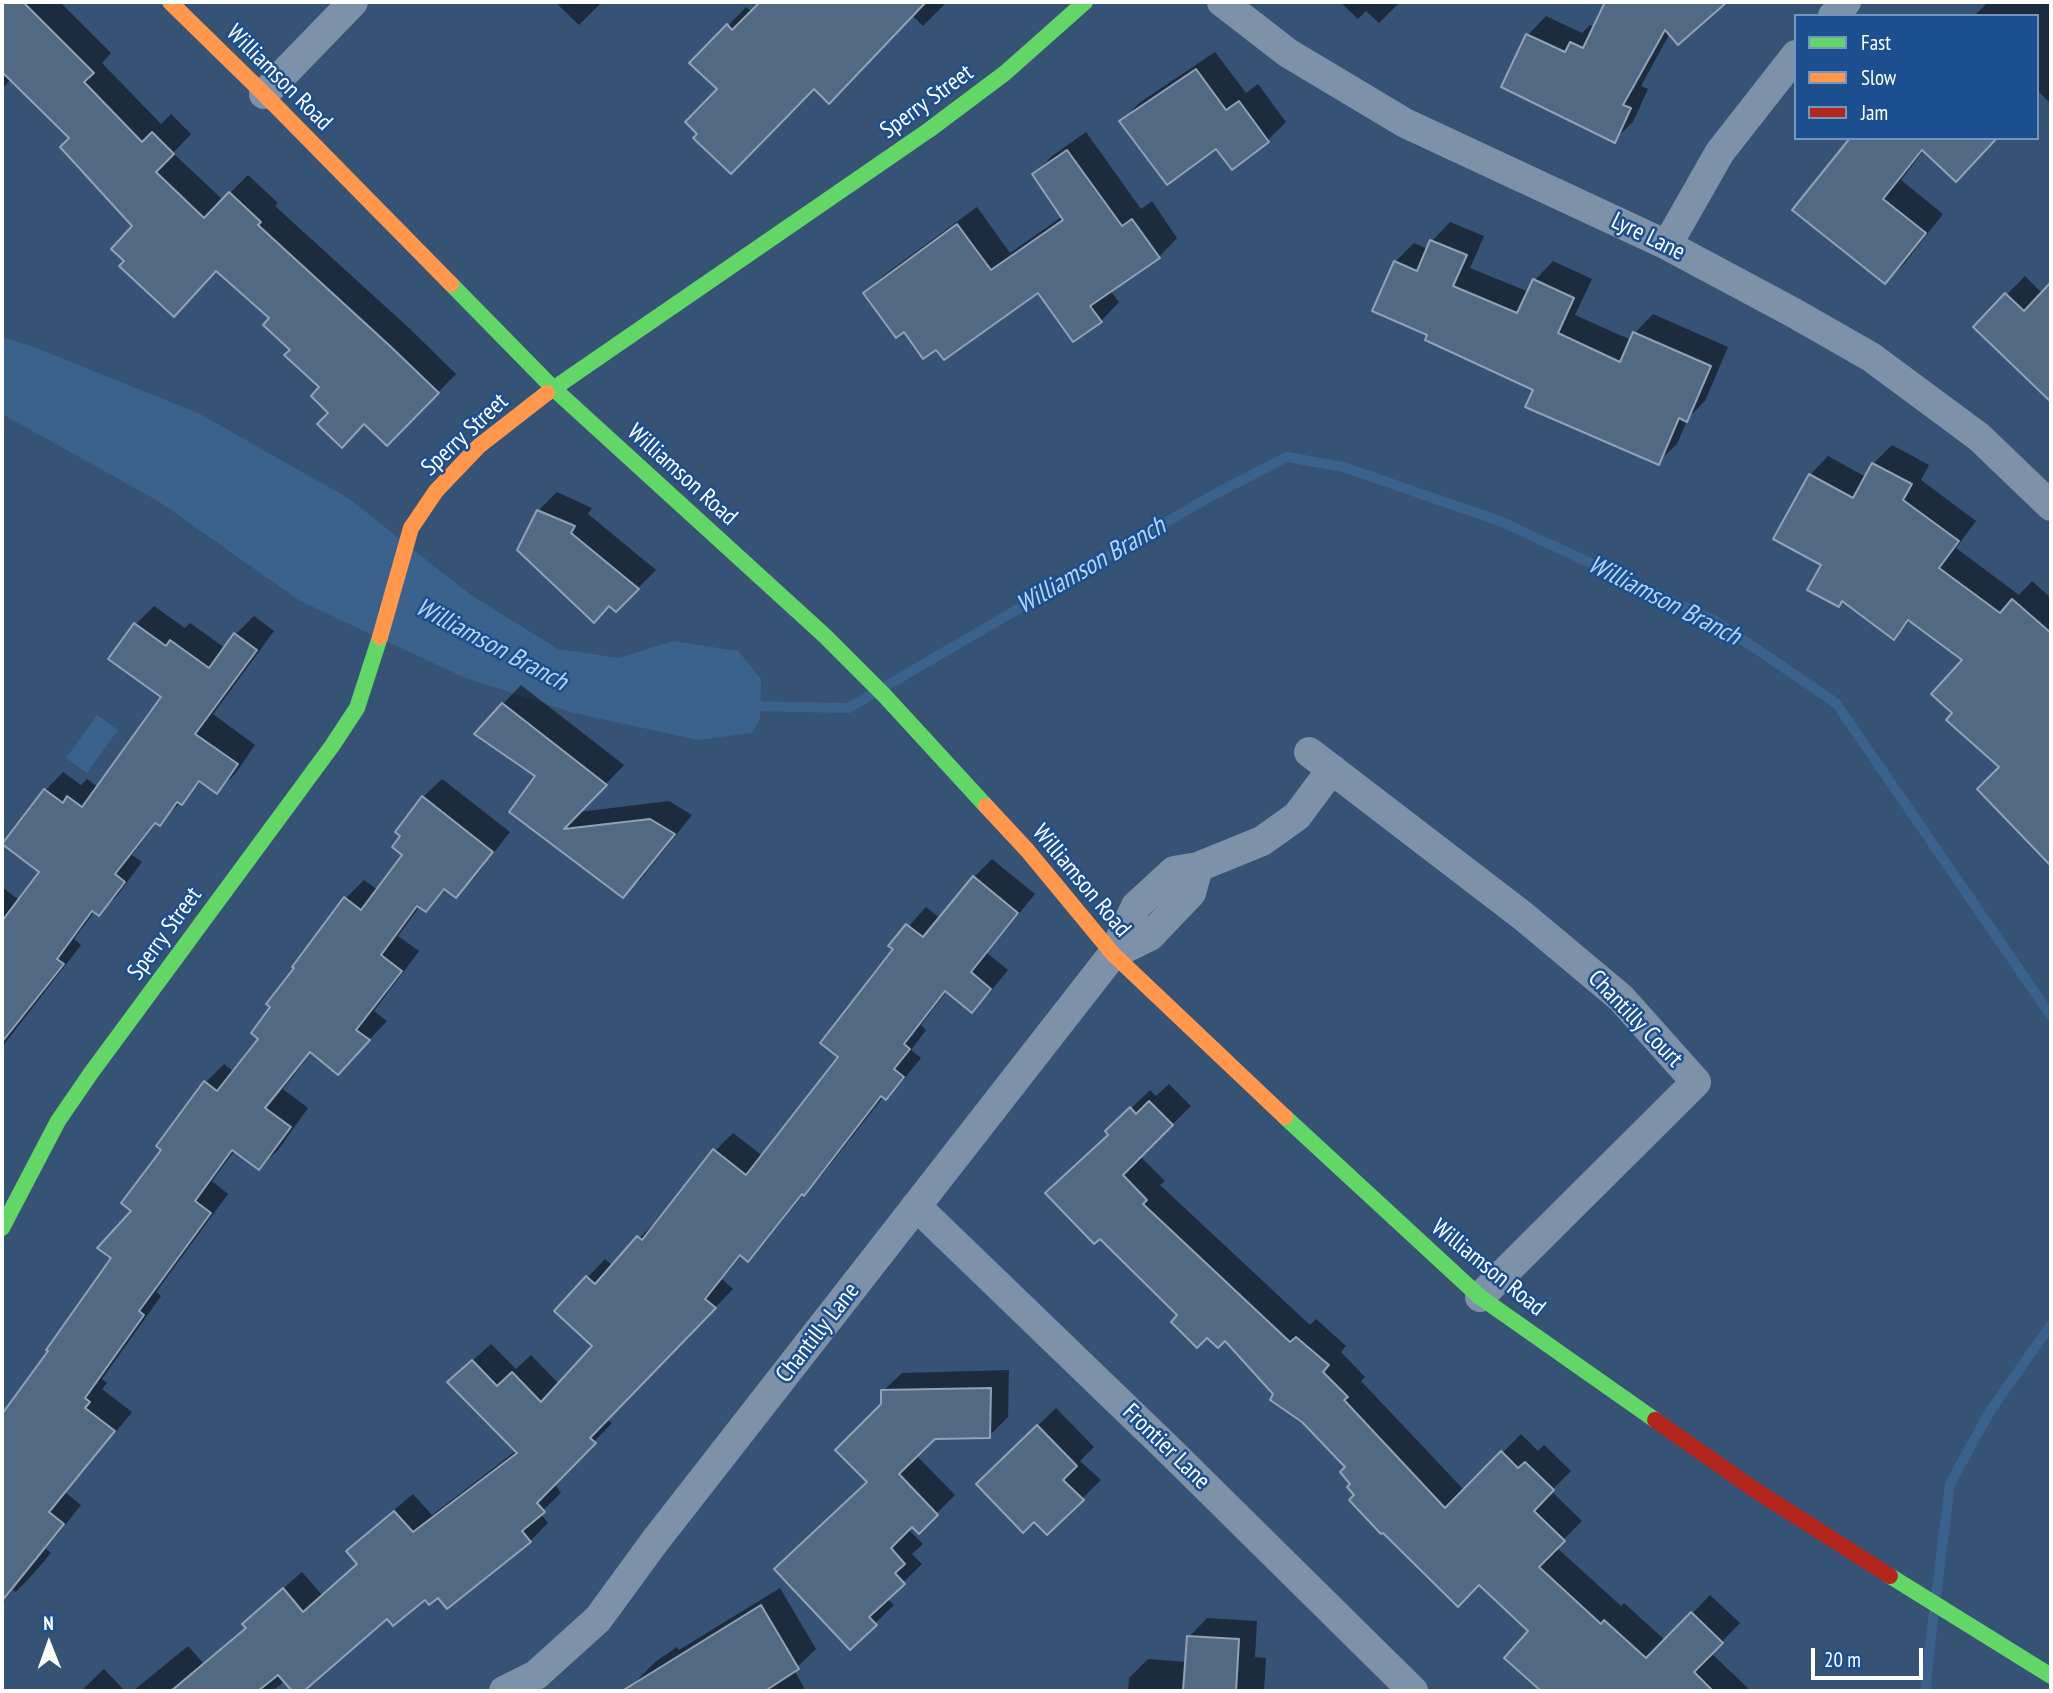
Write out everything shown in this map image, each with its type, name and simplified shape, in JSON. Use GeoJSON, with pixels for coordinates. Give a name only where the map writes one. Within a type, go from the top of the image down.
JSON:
{"type":"FeatureCollection","features":[{"type":"Feature","properties":{"kind":"street","name":"Williamson Road"},"geometry":{"type":"LineString","coordinates":[[170,2],[553,388],[825,636],[884,695],[1027,850],[1113,954],[1222,1059],[1480,1297],[1755,1490],[1903,1586],[2051,1676]]}},
{"type":"Feature","properties":{"kind":"street"},"geometry":{"type":"LineString","coordinates":[[264,94],[353,2]]}},
{"type":"Feature","properties":{"kind":"street","name":"Sperry Street"},"geometry":{"type":"LineString","coordinates":[[2,1228],[58,1121],[90,1073],[332,746],[357,708],[373,662],[411,528],[436,491],[479,446],[553,388],[929,130],[1005,73],[1086,2]]}},
{"type":"Feature","properties":{"kind":"street","name":"Lyre Lane"},"geometry":{"type":"LineString","coordinates":[[1222,2],[1288,53],[1405,123],[1667,245],[1871,357],[1979,437],[2051,506]]}},
{"type":"Feature","properties":{"kind":"street"},"geometry":{"type":"LineString","coordinates":[[1667,245],[1720,152],[1794,58]]}},
{"type":"Feature","properties":{"kind":"street","name":"Chantilly Court"},"geometry":{"type":"LineString","coordinates":[[1113,954],[1150,936],[1191,893],[1198,867],[1262,841],[1297,816],[1321,761],[1523,916],[1621,998],[1696,1082],[1480,1297]]}},
{"type":"Feature","properties":{"kind":"street","name":"Chantilly Lane"},"geometry":{"type":"LineString","coordinates":[[504,1691],[536,1675],[598,1619],[655,1541],[1113,954]]}},
{"type":"Feature","properties":{"kind":"street","name":"Frontier Lane"},"geometry":{"type":"LineString","coordinates":[[916,1206],[1413,1691]]}},
{"type":"Feature","properties":{"kind":"water"},"geometry":{"type":"Polygon","coordinates":[[[2,337],[34,347],[200,414],[348,498],[471,595],[558,649],[619,658],[673,641],[738,651],[761,679],[760,719],[752,733],[698,740],[574,713],[463,677],[300,601],[158,501],[2,414],[2,337]]]}},
{"type":"Feature","properties":{"kind":"water"},"geometry":{"type":"Polygon","coordinates":[[[97,715],[118,730],[87,773],[66,758],[97,715]]]}},
{"type":"Feature","properties":{"kind":"building"},"geometry":{"type":"Polygon","coordinates":[[[2,2],[23,2],[94,73],[84,82],[142,142],[152,132],[174,154],[156,172],[204,218],[229,192],[261,222],[258,225],[439,393],[387,446],[364,424],[342,448],[317,424],[328,413],[311,396],[319,387],[284,355],[290,350],[263,325],[269,318],[216,271],[174,317],[119,266],[124,261],[111,249],[132,226],[60,147],[69,138],[2,72],[2,2]]]}},
{"type":"Feature","properties":{"kind":"building"},"geometry":{"type":"Polygon","coordinates":[[[760,2],[926,2],[829,104],[814,89],[731,174],[693,138],[697,134],[685,122],[717,89],[689,63],[727,24],[732,30],[760,2]]]}},
{"type":"Feature","properties":{"kind":"building"},"geometry":{"type":"Polygon","coordinates":[[[1605,2],[1727,2],[1678,45],[1665,30],[1623,105],[1631,108],[1615,143],[1501,87],[1526,34],[1565,52],[1570,42],[1583,48],[1605,2]]]}},
{"type":"Feature","properties":{"kind":"building"},"geometry":{"type":"Polygon","coordinates":[[[1196,69],[1226,110],[1239,101],[1269,142],[1232,170],[1216,149],[1167,185],[1119,121],[1196,69]]]}},
{"type":"Feature","properties":{"kind":"building"},"geometry":{"type":"Polygon","coordinates":[[[1848,140],[1995,140],[1956,182],[1922,150],[1883,199],[1926,233],[1885,284],[1792,210],[1848,140]]]}},
{"type":"Feature","properties":{"kind":"building"},"geometry":{"type":"Polygon","coordinates":[[[1067,150],[1122,226],[1132,219],[1160,258],[1090,306],[1102,322],[1073,342],[1038,293],[944,360],[936,350],[923,359],[904,332],[896,338],[863,293],[957,224],[991,270],[1063,220],[1032,174],[1067,150]]]}},
{"type":"Feature","properties":{"kind":"building"},"geometry":{"type":"Polygon","coordinates":[[[1430,240],[1467,255],[1453,286],[1517,313],[1533,279],[1574,298],[1558,333],[1620,362],[1633,332],[1711,366],[1687,422],[1679,418],[1659,465],[1525,407],[1533,390],[1425,340],[1427,335],[1372,311],[1394,261],[1417,271],[1430,240]]]}},
{"type":"Feature","properties":{"kind":"building"},"geometry":{"type":"Polygon","coordinates":[[[2051,282],[2051,402],[1973,327],[2005,293],[2024,311],[2051,282]]]}},
{"type":"Feature","properties":{"kind":"building"},"geometry":{"type":"Polygon","coordinates":[[[1872,463],[1912,484],[1903,500],[1959,541],[1939,568],[2000,613],[2012,599],[2051,633],[2051,866],[1977,789],[1999,767],[1946,720],[1952,713],[1931,694],[1962,660],[1908,620],[1894,640],[1842,601],[1839,607],[1807,590],[1821,565],[1773,539],[1809,474],[1853,498],[1872,463]]]}},
{"type":"Feature","properties":{"kind":"building"},"geometry":{"type":"Polygon","coordinates":[[[537,510],[575,526],[571,533],[639,589],[616,612],[609,606],[594,623],[517,550],[537,510]]]}},
{"type":"Feature","properties":{"kind":"building"},"geometry":{"type":"Polygon","coordinates":[[[134,623],[166,646],[170,640],[209,668],[234,633],[257,650],[195,734],[238,764],[217,794],[199,781],[182,805],[177,802],[160,826],[155,823],[115,874],[125,882],[99,916],[92,911],[57,959],[64,964],[2,1042],[2,921],[39,872],[2,844],[44,789],[63,803],[67,796],[82,807],[161,697],[108,659],[134,623]]]}},
{"type":"Feature","properties":{"kind":"building"},"geometry":{"type":"Polygon","coordinates":[[[502,703],[607,785],[564,829],[650,819],[675,834],[623,898],[509,812],[535,776],[474,734],[502,703]]]}},
{"type":"Feature","properties":{"kind":"building"},"geometry":{"type":"Polygon","coordinates":[[[422,796],[493,852],[456,898],[444,889],[426,912],[417,906],[381,955],[402,971],[356,1030],[370,1040],[338,1075],[310,1052],[265,1108],[291,1127],[259,1170],[232,1150],[195,1201],[211,1213],[139,1311],[144,1315],[85,1398],[90,1402],[85,1408],[115,1431],[49,1512],[64,1524],[2,1601],[2,1414],[111,1258],[97,1248],[131,1211],[121,1203],[161,1150],[156,1146],[204,1081],[217,1091],[258,1039],[251,1033],[270,1007],[266,1004],[344,897],[361,910],[402,855],[392,847],[400,836],[395,832],[422,796]]]}},
{"type":"Feature","properties":{"kind":"building"},"geometry":{"type":"Polygon","coordinates":[[[973,876],[1018,913],[971,972],[991,989],[972,1013],[945,991],[904,1044],[910,1049],[894,1069],[904,1077],[886,1100],[881,1096],[804,1196],[802,1194],[748,1262],[740,1255],[705,1299],[716,1308],[590,1438],[596,1443],[537,1503],[545,1512],[522,1531],[531,1542],[447,1609],[438,1598],[429,1605],[425,1600],[393,1626],[387,1619],[304,1691],[292,1691],[278,1675],[258,1691],[171,1691],[246,1628],[242,1624],[283,1588],[303,1612],[357,1564],[346,1551],[394,1511],[413,1532],[517,1453],[447,1382],[472,1360],[497,1386],[512,1372],[541,1402],[592,1346],[554,1311],[586,1276],[595,1284],[637,1236],[642,1240],[713,1149],[746,1175],[838,1057],[820,1043],[893,949],[888,946],[906,924],[923,937],[973,876]]]}},
{"type":"Feature","properties":{"kind":"building"},"geometry":{"type":"Polygon","coordinates":[[[1149,1101],[1173,1125],[1123,1175],[1147,1200],[1143,1204],[1290,1342],[1296,1337],[1329,1365],[1323,1372],[1348,1397],[1344,1400],[1445,1508],[1501,1451],[1518,1468],[1525,1462],[1554,1490],[1534,1511],[1565,1541],[1539,1567],[1601,1624],[1604,1620],[1646,1658],[1691,1612],[1723,1643],[1694,1672],[1713,1691],[1541,1691],[1504,1658],[1528,1631],[1479,1585],[1458,1607],[1349,1500],[1354,1495],[1347,1487],[1350,1484],[1340,1472],[1345,1467],[1302,1422],[1270,1400],[1273,1394],[1225,1341],[1218,1348],[1207,1338],[1197,1348],[1171,1322],[1177,1315],[1100,1239],[1094,1244],[1045,1193],[1108,1135],[1105,1131],[1130,1107],[1136,1114],[1149,1101]]]}},
{"type":"Feature","properties":{"kind":"building"},"geometry":{"type":"Polygon","coordinates":[[[991,1388],[990,1438],[935,1439],[899,1474],[938,1515],[919,1534],[912,1527],[891,1548],[905,1564],[895,1573],[905,1584],[869,1617],[877,1625],[850,1650],[774,1569],[867,1482],[835,1450],[881,1404],[881,1390],[991,1388]]]}},
{"type":"Feature","properties":{"kind":"building"},"geometry":{"type":"Polygon","coordinates":[[[1037,1425],[1077,1466],[1063,1480],[1084,1500],[1047,1535],[1034,1522],[1023,1533],[976,1484],[1037,1425]]]}},
{"type":"Feature","properties":{"kind":"building"},"geometry":{"type":"Polygon","coordinates":[[[761,1605],[799,1669],[765,1691],[622,1691],[761,1605]]]}},
{"type":"Feature","properties":{"kind":"building"},"geometry":{"type":"Polygon","coordinates":[[[1187,1636],[1239,1639],[1236,1691],[1183,1691],[1187,1636]]]}},
{"type":"Feature","properties":{"kind":"waterway","name":"Williamson Branch"},"geometry":{"type":"LineString","coordinates":[[886,686],[1213,495],[1287,457],[1343,467],[1500,521],[1715,621],[1836,703],[2051,1016]]}},
{"type":"Feature","properties":{"kind":"waterway","name":"Williamson Branch"},"geometry":{"type":"LineString","coordinates":[[748,706],[849,708],[872,694]]}},
{"type":"Feature","properties":{"kind":"waterway","name":"Williamson Branch"},"geometry":{"type":"LineString","coordinates":[[1936,1596],[1950,1484],[1990,1411],[2051,1325]]}},
{"type":"Feature","properties":{"kind":"waterway","name":"Williamson Branch"},"geometry":{"type":"LineString","coordinates":[[1927,1691],[1934,1612]]}},
{"type":"Feature","properties":{"kind":"traffic: fast"},"geometry":{"type":"LineString","coordinates":[[547,393],[929,130],[1005,73],[1085,2]]}},
{"type":"Feature","properties":{"kind":"traffic: fast"},"geometry":{"type":"LineString","coordinates":[[451,284],[553,388],[825,636],[884,695],[986,806]]}},
{"type":"Feature","properties":{"kind":"traffic: fast"},"geometry":{"type":"LineString","coordinates":[[2,1228],[58,1121],[357,708],[380,637]]}},
{"type":"Feature","properties":{"kind":"traffic: fast"},"geometry":{"type":"LineString","coordinates":[[1285,1117],[1480,1297],[1655,1420]]}},
{"type":"Feature","properties":{"kind":"traffic: fast"},"geometry":{"type":"LineString","coordinates":[[1890,1576],[2051,1676]]}},
{"type":"Feature","properties":{"kind":"traffic: slow"},"geometry":{"type":"LineString","coordinates":[[170,2],[451,284]]}},
{"type":"Feature","properties":{"kind":"traffic: slow"},"geometry":{"type":"LineString","coordinates":[[380,637],[411,528],[436,491],[479,446],[547,393]]}},
{"type":"Feature","properties":{"kind":"traffic: slow"},"geometry":{"type":"LineString","coordinates":[[986,806],[1027,850],[1113,954],[1285,1117]]}},
{"type":"Feature","properties":{"kind":"traffic: jam"},"geometry":{"type":"LineString","coordinates":[[1655,1420],[1755,1490],[1890,1576]]}}]}
